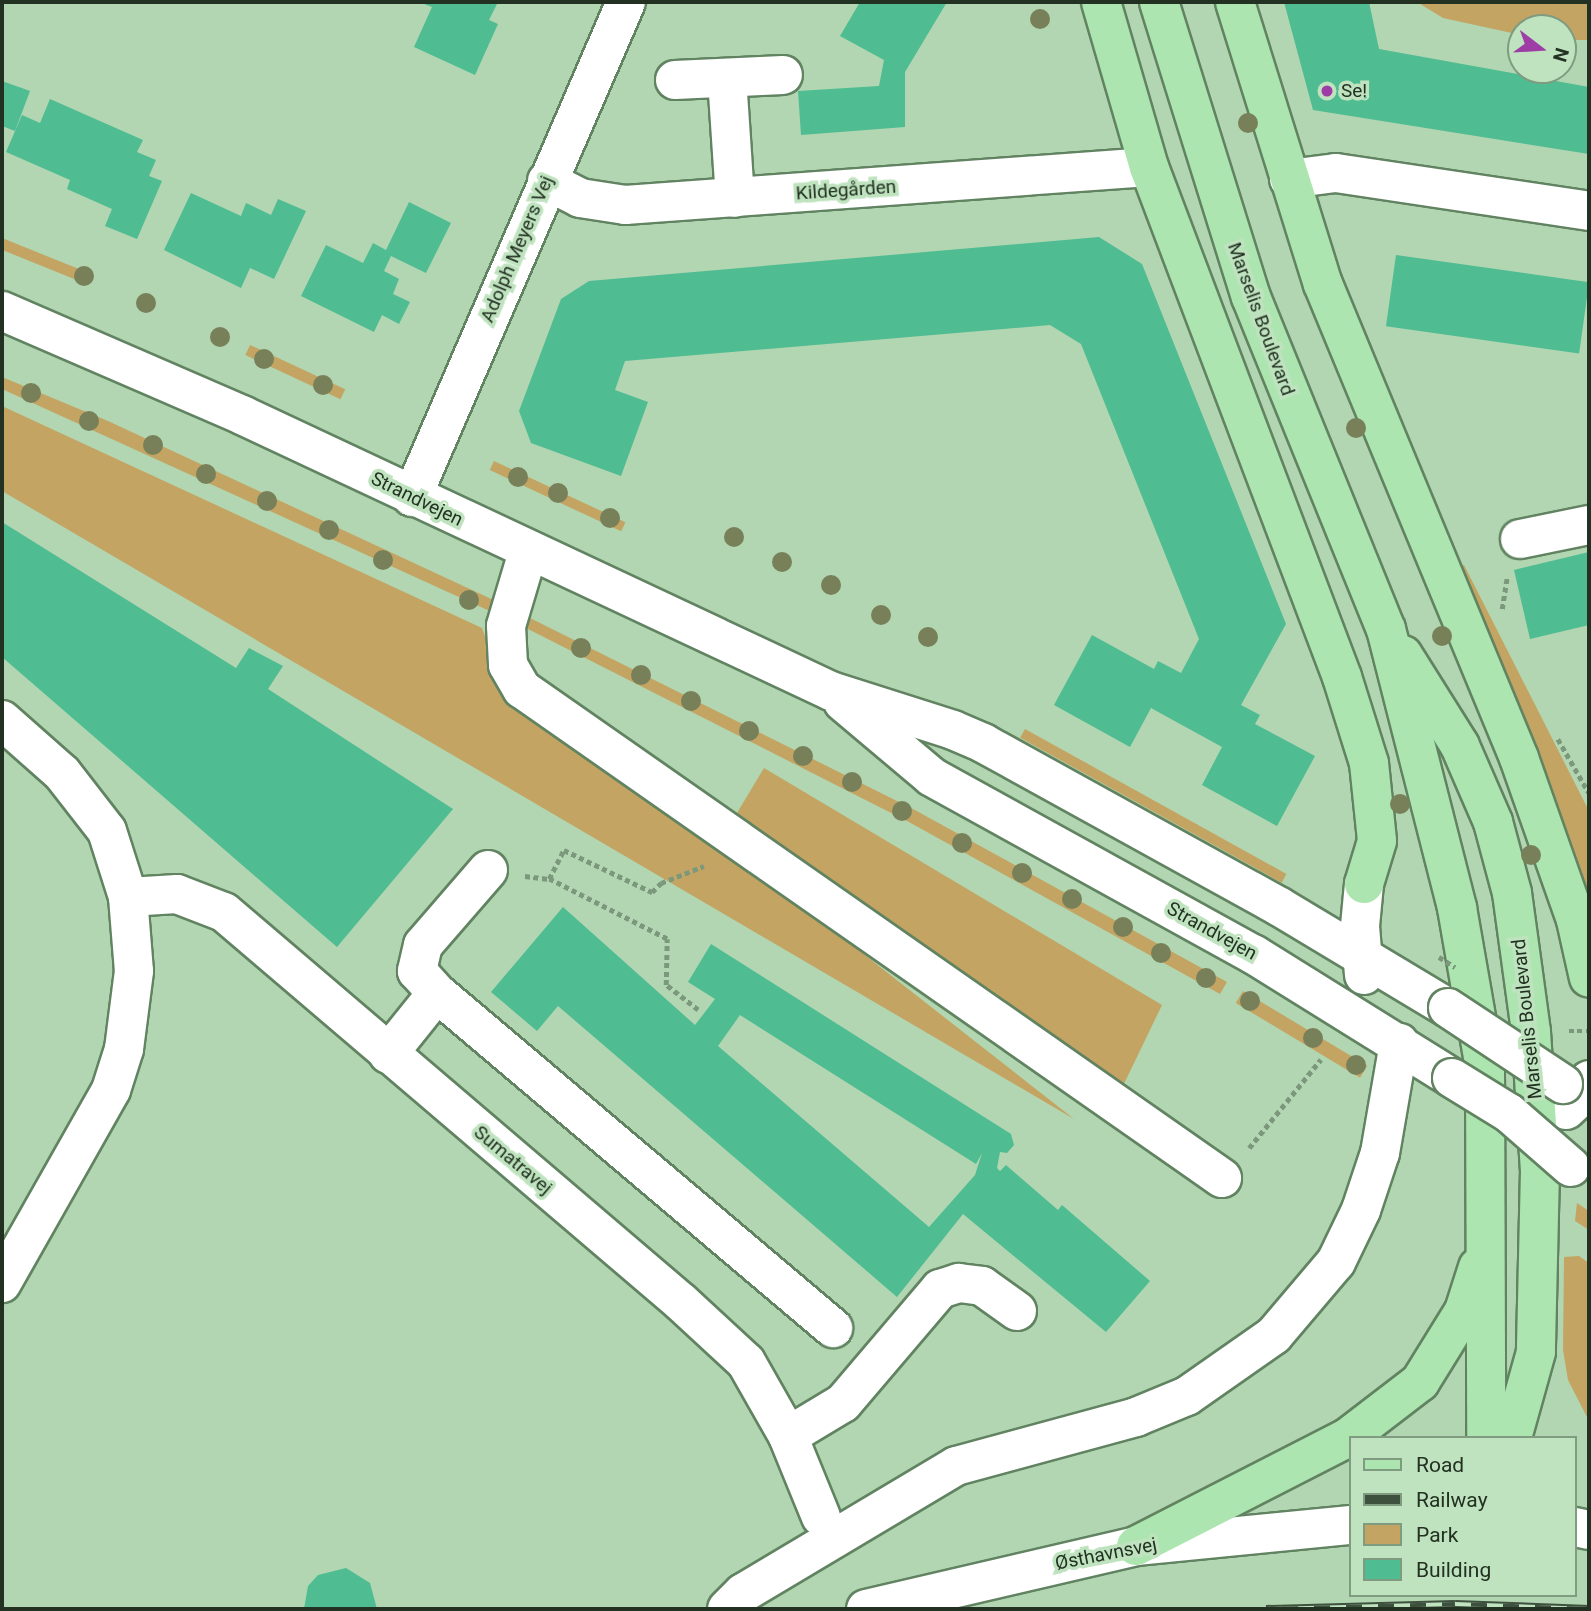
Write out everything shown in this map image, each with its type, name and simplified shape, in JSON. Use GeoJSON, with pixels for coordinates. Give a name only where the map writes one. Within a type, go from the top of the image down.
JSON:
{"type":"FeatureCollection","features":[{"type":"Feature","properties":{"kind":"main road"},"geometry":{"type":"LineString","coordinates":[[1101,2],[1149,167],[1342,677],[1369,763],[1377,841],[1364,884]]}},
{"type":"Feature","properties":{"kind":"main road","name":"Marselis Boulevard"},"geometry":{"type":"LineString","coordinates":[[1159,2],[1251,297],[1386,629],[1477,1000],[1485,1069],[1489,1236],[1486,1436]]}},
{"type":"Feature","properties":{"kind":"main road"},"geometry":{"type":"LineString","coordinates":[[1235,2],[1323,284],[1519,758],[1576,920],[1589,978]]}},
{"type":"Feature","properties":{"kind":"main road","name":"Marselis Boulevard"},"geometry":{"type":"LineString","coordinates":[[1386,629],[1461,746],[1493,822],[1511,893],[1531,1032],[1540,1170],[1536,1352],[1513,1436]]}},
{"type":"Feature","properties":{"kind":"main road"},"geometry":{"type":"LineString","coordinates":[[1136,1546],[1347,1437],[1420,1382],[1464,1311],[1489,1236]]}},
{"type":"Feature","properties":{"kind":"street","name":"Adolph Meyers Vej"},"geometry":{"type":"LineString","coordinates":[[412,497],[626,2]]}},
{"type":"Feature","properties":{"kind":"street"},"geometry":{"type":"LineString","coordinates":[[675,80],[783,75]]}},
{"type":"Feature","properties":{"kind":"street"},"geometry":{"type":"LineString","coordinates":[[727,78],[734,198]]}},
{"type":"Feature","properties":{"kind":"street","name":"Kildegården"},"geometry":{"type":"LineString","coordinates":[[547,181],[580,198],[625,205],[1149,167]]}},
{"type":"Feature","properties":{"kind":"street"},"geometry":{"type":"LineString","coordinates":[[1289,179],[1336,173],[1589,212]]}},
{"type":"Feature","properties":{"kind":"street","name":"Strandvejen"},"geometry":{"type":"LineString","coordinates":[[2,311],[242,415],[528,552],[831,691],[983,743],[1361,954],[1578,1094]]}},
{"type":"Feature","properties":{"kind":"street"},"geometry":{"type":"LineString","coordinates":[[1514,556],[1589,525]]}},
{"type":"Feature","properties":{"kind":"street"},"geometry":{"type":"LineString","coordinates":[[528,552],[506,626],[508,665],[522,689],[1222,1178]]}},
{"type":"Feature","properties":{"kind":"street","name":"Strandvejen"},"geometry":{"type":"LineString","coordinates":[[831,691],[932,777],[1253,954],[1389,1036],[1509,1112],[1580,1173]]}},
{"type":"Feature","properties":{"kind":"street"},"geometry":{"type":"LineString","coordinates":[[2,720],[88,802],[117,852],[128,897],[134,971],[124,1049],[92,1129],[2,1283]]}},
{"type":"Feature","properties":{"kind":"street"},"geometry":{"type":"LineString","coordinates":[[488,870],[423,945],[417,971],[437,993],[833,1328]]}},
{"type":"Feature","properties":{"kind":"street"},"geometry":{"type":"LineString","coordinates":[[1303,920],[1334,906],[1364,884]]}},
{"type":"Feature","properties":{"kind":"street"},"geometry":{"type":"LineString","coordinates":[[727,1609],[743,1592],[956,1466],[1136,1417],[1188,1396],[1274,1335],[1336,1262],[1361,1210],[1380,1153],[1389,1036],[1361,954],[1364,884]]}},
{"type":"Feature","properties":{"kind":"street","name":"Sumatravej"},"geometry":{"type":"LineString","coordinates":[[128,897],[177,894],[204,901],[224,912],[746,1362],[788,1436],[821,1517]]}},
{"type":"Feature","properties":{"kind":"street"},"geometry":{"type":"LineString","coordinates":[[388,1054],[437,993]]}},
{"type":"Feature","properties":{"kind":"street"},"geometry":{"type":"LineString","coordinates":[[1509,1112],[1536,1116],[1578,1094]]}},
{"type":"Feature","properties":{"kind":"street"},"geometry":{"type":"LineString","coordinates":[[788,1436],[843,1403],[940,1289],[959,1283],[982,1286],[1017,1311]]}},
{"type":"Feature","properties":{"kind":"street","name":"Østhavnsvej"},"geometry":{"type":"LineString","coordinates":[[866,1609],[1136,1546],[1350,1525]]}},
{"type":"Feature","properties":{"kind":"path"},"geometry":{"type":"LineString","coordinates":[[1500,622],[1514,556]]}},
{"type":"Feature","properties":{"kind":"path"},"geometry":{"type":"LineString","coordinates":[[698,1010],[666,985],[667,939],[549,879],[564,850],[652,892],[661,883],[751,849]]}},
{"type":"Feature","properties":{"kind":"path"},"geometry":{"type":"LineString","coordinates":[[1222,1178],[1321,1059]]}},
{"type":"Feature","properties":{"kind":"green space"},"geometry":{"type":"Polygon","coordinates":[[[1417,2],[1589,2],[1589,40],[1577,40],[1577,14],[1507,14],[1507,32],[1443,18],[1417,2]]]}},
{"type":"Feature","properties":{"kind":"green space"},"geometry":{"type":"Polygon","coordinates":[[[2,238],[92,274],[88,285],[2,250],[2,238]]]}},
{"type":"Feature","properties":{"kind":"green space"},"geometry":{"type":"Polygon","coordinates":[[[250,345],[345,389],[341,399],[245,355],[250,345]]]}},
{"type":"Feature","properties":{"kind":"green space"},"geometry":{"type":"Polygon","coordinates":[[[2,377],[108,421],[500,603],[494,613],[2,389],[2,377]]]}},
{"type":"Feature","properties":{"kind":"green space"},"geometry":{"type":"Polygon","coordinates":[[[2,406],[482,628],[509,704],[810,912],[1074,1119],[2,491],[2,406]]]}},
{"type":"Feature","properties":{"kind":"green space"},"geometry":{"type":"Polygon","coordinates":[[[494,461],[625,522],[621,531],[490,470],[494,461]]]}},
{"type":"Feature","properties":{"kind":"green space"},"geometry":{"type":"Polygon","coordinates":[[[1464,565],[1589,811],[1589,905],[1539,752],[1459,567],[1464,565]]]}},
{"type":"Feature","properties":{"kind":"green space"},"geometry":{"type":"Polygon","coordinates":[[[530,618],[913,809],[1227,982],[1220,994],[907,821],[526,628],[525,621],[530,618]]]}},
{"type":"Feature","properties":{"kind":"green space"},"geometry":{"type":"Polygon","coordinates":[[[1025,729],[1287,874],[1282,883],[1020,738],[1025,729]]]}},
{"type":"Feature","properties":{"kind":"green space"},"geometry":{"type":"Polygon","coordinates":[[[764,768],[1162,1005],[1121,1090],[734,818],[764,768]]]}},
{"type":"Feature","properties":{"kind":"green space"},"geometry":{"type":"Polygon","coordinates":[[[1243,991],[1367,1066],[1360,1078],[1236,1003],[1243,991]]]}},
{"type":"Feature","properties":{"kind":"green space"},"geometry":{"type":"Polygon","coordinates":[[[1577,1203],[1589,1211],[1589,1230],[1575,1221],[1577,1203]]]}},
{"type":"Feature","properties":{"kind":"green space"},"geometry":{"type":"Polygon","coordinates":[[[1579,1256],[1589,1263],[1589,1421],[1568,1380],[1563,1350],[1564,1257],[1579,1256]]]}},
{"type":"Feature","properties":{"kind":"building"},"geometry":{"type":"Polygon","coordinates":[[[419,2],[498,2],[489,20],[498,24],[475,75],[414,47],[432,7],[419,2]]]}},
{"type":"Feature","properties":{"kind":"building"},"geometry":{"type":"Polygon","coordinates":[[[860,2],[947,2],[905,72],[905,127],[801,135],[798,91],[879,86],[884,60],[840,36],[860,2]]]}},
{"type":"Feature","properties":{"kind":"building"},"geometry":{"type":"Polygon","coordinates":[[[1284,2],[1369,2],[1379,49],[1507,72],[1507,84],[1572,84],[1589,87],[1589,154],[1313,110],[1284,2]]]}},
{"type":"Feature","properties":{"kind":"building"},"geometry":{"type":"Polygon","coordinates":[[[2,81],[30,91],[15,131],[2,126],[2,81]]]}},
{"type":"Feature","properties":{"kind":"building"},"geometry":{"type":"Polygon","coordinates":[[[50,99],[143,140],[137,152],[156,160],[149,176],[162,181],[137,239],[105,226],[112,209],[67,189],[70,180],[6,152],[22,115],[40,123],[50,99]]]}},
{"type":"Feature","properties":{"kind":"building"},"geometry":{"type":"Polygon","coordinates":[[[191,193],[241,216],[246,203],[271,215],[278,199],[306,211],[274,279],[250,268],[241,288],[164,250],[191,193]]]}},
{"type":"Feature","properties":{"kind":"building"},"geometry":{"type":"Polygon","coordinates":[[[409,202],[451,223],[426,273],[391,256],[384,271],[399,279],[393,294],[410,302],[399,324],[382,315],[374,332],[301,296],[326,245],[363,263],[373,243],[386,250],[409,202]]]}},
{"type":"Feature","properties":{"kind":"building"},"geometry":{"type":"Polygon","coordinates":[[[1099,237],[1142,264],[1286,624],[1241,705],[1260,715],[1255,724],[1315,756],[1277,826],[1202,785],[1222,747],[1151,708],[1130,747],[1054,705],[1092,635],[1154,669],[1158,661],[1181,673],[1199,639],[1081,344],[1050,325],[625,361],[615,390],[648,402],[621,476],[531,443],[519,411],[561,299],[589,281],[1099,237]]]}},
{"type":"Feature","properties":{"kind":"building"},"geometry":{"type":"Polygon","coordinates":[[[1396,255],[1589,282],[1579,353],[1386,326],[1396,255]]]}},
{"type":"Feature","properties":{"kind":"building"},"geometry":{"type":"Polygon","coordinates":[[[2,522],[236,668],[249,648],[283,666],[268,689],[453,809],[337,947],[2,657],[2,522]]]}},
{"type":"Feature","properties":{"kind":"building"},"geometry":{"type":"Polygon","coordinates":[[[1589,552],[1589,625],[1530,639],[1514,570],[1589,552]]]}},
{"type":"Feature","properties":{"kind":"building"},"geometry":{"type":"Polygon","coordinates":[[[563,907],[695,1025],[715,999],[688,982],[711,944],[1011,1134],[1014,1145],[1007,1153],[1000,1152],[997,1168],[1000,1171],[1006,1165],[1058,1210],[1062,1205],[1150,1281],[1106,1332],[963,1214],[897,1297],[558,1006],[537,1031],[491,992],[563,907]],[[740,1015],[718,1046],[929,1227],[975,1175],[982,1153],[976,1164],[740,1015]]]}},
{"type":"Feature","properties":{"kind":"building"},"geometry":{"type":"Polygon","coordinates":[[[346,1568],[370,1583],[377,1609],[304,1609],[308,1586],[318,1575],[346,1568]]]}},
{"type":"Feature","properties":{"kind":"railway"},"geometry":{"type":"LineString","coordinates":[[1266,1609],[1455,1604],[1589,1609]]}},
{"type":"Feature","properties":{"kind":"place","name":"Se!"},"geometry":{"type":"Point","coordinates":[1327,91]}}]}
